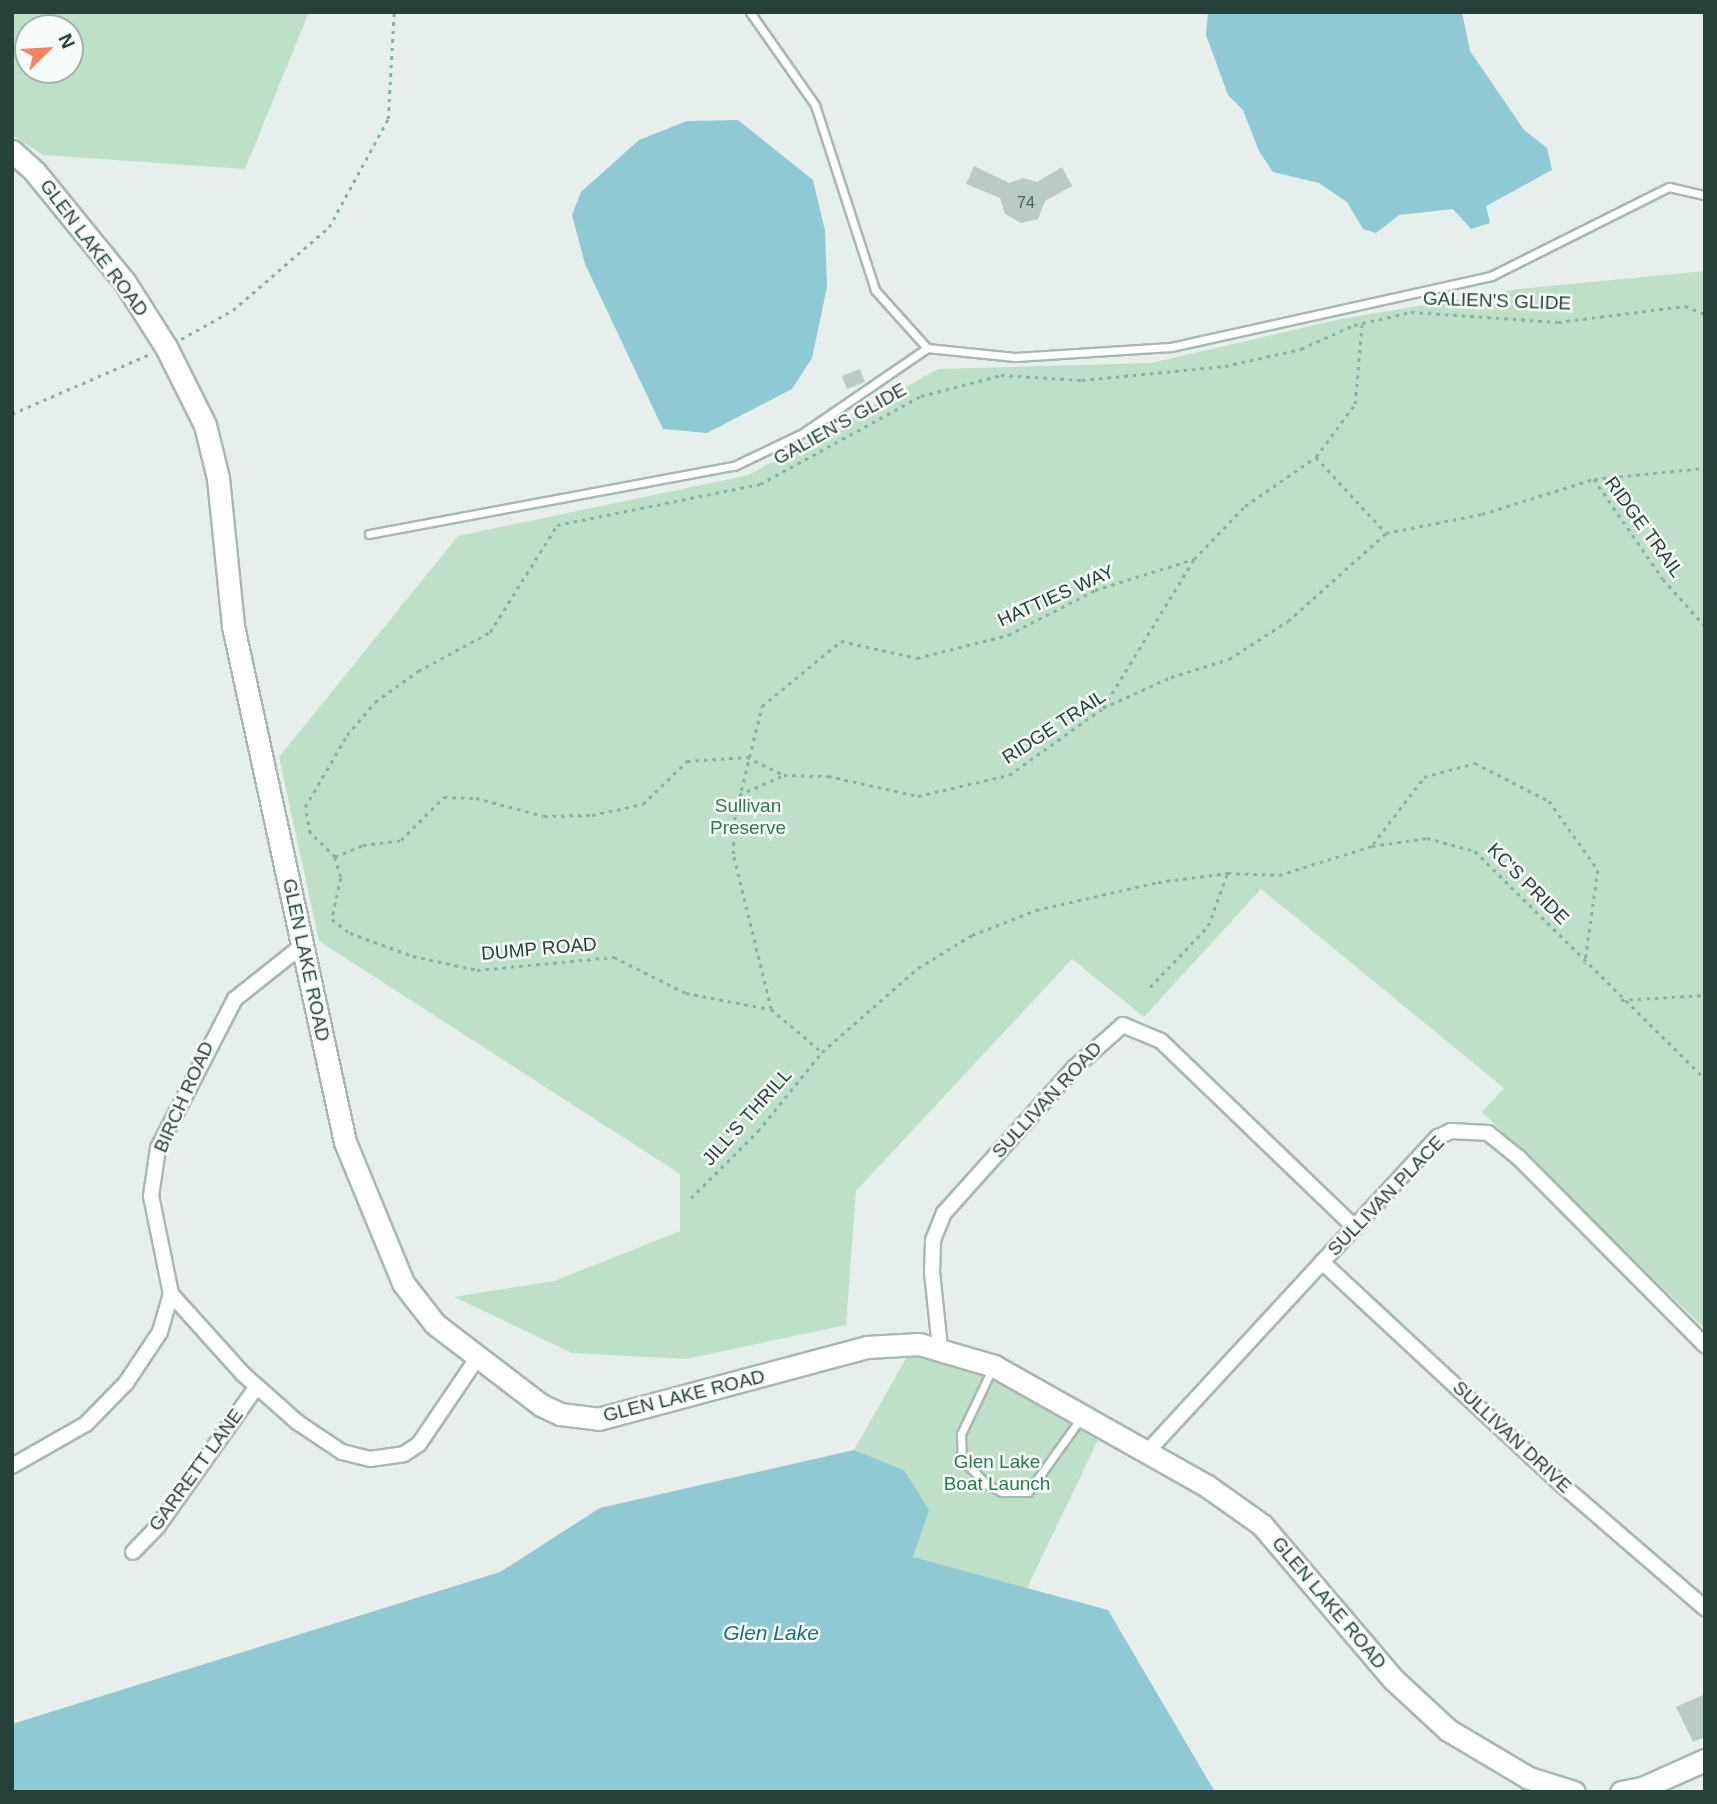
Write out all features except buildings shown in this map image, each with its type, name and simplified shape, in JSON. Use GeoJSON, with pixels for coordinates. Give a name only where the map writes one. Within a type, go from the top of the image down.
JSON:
{"type":"FeatureCollection","features":[{"type":"Feature","properties":{"kind":"street","name":"GLEN LAKE ROAD"},"geometry":{"type":"LineString","coordinates":[[12,151],[73,215],[166,346],[205,425],[218,478],[233,626],[345,1142],[374,1226],[403,1283],[435,1324],[541,1405],[560,1414],[598,1419],[867,1347],[940,1348],[994,1366],[1147,1452],[1262,1525],[1393,1679],[1448,1730],[1530,1778],[1574,1792]]}},
{"type":"Feature","properties":{"kind":"street","name":"BIRCH ROAD"},"geometry":{"type":"LineString","coordinates":[[172,1294],[150,1196],[158,1148],[235,999],[303,945]]}},
{"type":"Feature","properties":{"kind":"street","name":"SULLIVAN ROAD"},"geometry":{"type":"LineString","coordinates":[[940,1348],[932,1272],[933,1240],[944,1213],[1073,1068],[1123,1025],[1161,1041],[1354,1228]]}},
{"type":"Feature","properties":{"kind":"street","name":"SULLIVAN PLACE"},"geometry":{"type":"LineString","coordinates":[[1147,1452],[1438,1137],[1471,1128],[1488,1133],[1705,1345]]}},
{"type":"Feature","properties":{"kind":"street","name":"SULLIVAN DRIVE"},"geometry":{"type":"LineString","coordinates":[[1322,1262],[1553,1477],[1705,1608]]}},
{"type":"Feature","properties":{"kind":"street"},"geometry":{"type":"LineString","coordinates":[[12,1466],[86,1424],[126,1383],[160,1332],[172,1294],[257,1386],[342,1452],[370,1458],[404,1454],[440,1419],[478,1357]]}},
{"type":"Feature","properties":{"kind":"street","name":"GARRETT LANE"},"geometry":{"type":"LineString","coordinates":[[133,1552],[158,1526],[257,1386]]}},
{"type":"Feature","properties":{"kind":"street"},"geometry":{"type":"LineString","coordinates":[[1621,1792],[1643,1788],[1705,1759]]}},
{"type":"Feature","properties":{"kind":"lane"},"geometry":{"type":"LineString","coordinates":[[750,12],[815,105],[875,290],[927,348]]}},
{"type":"Feature","properties":{"kind":"lane"},"geometry":{"type":"LineString","coordinates":[[369,534],[734,466],[803,433],[927,348],[1015,356],[1171,347],[1491,276],[1669,187],[1705,195]]}},
{"type":"Feature","properties":{"kind":"lane"},"geometry":{"type":"LineString","coordinates":[[994,1366],[961,1434],[962,1460],[986,1484],[1002,1492],[1028,1492],[1082,1416]]}},
{"type":"Feature","properties":{"kind":"path"},"geometry":{"type":"LineString","coordinates":[[12,414],[166,346],[233,310],[329,226],[388,119],[394,12]]}},
{"type":"Feature","properties":{"kind":"path","name":"GALIEN'S GLIDE"},"geometry":{"type":"LineString","coordinates":[[335,857],[310,832],[305,807],[347,735],[375,702],[418,671],[490,632],[557,525],[760,484],[921,396],[1001,375],[1082,380],[1225,366],[1301,349],[1362,323],[1411,312],[1558,322],[1685,306],[1705,314]]}},
{"type":"Feature","properties":{"kind":"path"},"geometry":{"type":"LineString","coordinates":[[1103,708],[1194,559],[1245,506],[1316,457],[1354,404],[1362,323]]}},
{"type":"Feature","properties":{"kind":"path"},"geometry":{"type":"LineString","coordinates":[[1316,457],[1386,533]]}},
{"type":"Feature","properties":{"kind":"path"},"geometry":{"type":"LineString","coordinates":[[1594,479],[1705,468]]}},
{"type":"Feature","properties":{"kind":"path","name":"RIDGE TRAIL"},"geometry":{"type":"LineString","coordinates":[[335,857],[363,845],[401,840],[444,797],[476,798],[544,816],[592,815],[643,804],[687,761],[747,757],[784,775],[828,776],[918,796],[1009,775],[1103,708],[1171,677],[1229,659],[1288,621],[1386,533],[1482,514],[1594,479],[1663,579],[1705,626]]}},
{"type":"Feature","properties":{"kind":"path","name":"HATTIES WAY"},"geometry":{"type":"LineString","coordinates":[[771,1009],[733,854],[738,795],[762,706],[841,641],[918,658],[1008,635],[1095,590],[1194,559]]}},
{"type":"Feature","properties":{"kind":"path"},"geometry":{"type":"LineString","coordinates":[[1372,846],[1424,777],[1475,763],[1549,801],[1598,870],[1586,964]]}},
{"type":"Feature","properties":{"kind":"path"},"geometry":{"type":"LineString","coordinates":[[738,795],[784,775]]}},
{"type":"Feature","properties":{"kind":"path","name":"KC'S PRIDE"},"geometry":{"type":"LineString","coordinates":[[1228,873],[1279,875],[1372,846],[1427,838],[1475,851],[1523,894],[1621,1000],[1705,1079]]}},
{"type":"Feature","properties":{"kind":"path","name":"DUMP ROAD"},"geometry":{"type":"LineString","coordinates":[[335,857],[341,878],[332,919],[350,933],[401,951],[477,970],[614,957],[686,993],[771,1009]]}},
{"type":"Feature","properties":{"kind":"path"},"geometry":{"type":"LineString","coordinates":[[1150,988],[1208,926],[1228,873]]}},
{"type":"Feature","properties":{"kind":"path","name":"JILL'S THRILL"},"geometry":{"type":"LineString","coordinates":[[691,1198],[758,1131],[822,1052],[918,968],[972,935],[1036,910],[1158,882],[1228,873]]}},
{"type":"Feature","properties":{"kind":"path"},"geometry":{"type":"LineString","coordinates":[[1621,1000],[1705,995]]}},
{"type":"Feature","properties":{"kind":"path"},"geometry":{"type":"LineString","coordinates":[[771,1009],[822,1052]]}},
{"type":"Feature","properties":{"kind":"green space"},"geometry":{"type":"Polygon","coordinates":[[[12,12],[309,12],[245,169],[43,155],[12,135],[12,12]]]}},
{"type":"Feature","properties":{"kind":"green space","name":"Sullivan Preserve"},"geometry":{"type":"Polygon","coordinates":[[[1705,271],[1705,1329],[1482,1112],[1504,1088],[1261,889],[1144,1017],[1072,959],[856,1191],[846,1325],[686,1359],[572,1353],[454,1297],[554,1281],[680,1231],[680,1174],[319,941],[279,757],[458,536],[749,475],[938,369],[1151,363],[1341,319],[1519,289],[1705,271]]]}},
{"type":"Feature","properties":{"kind":"green space","name":"Glen Lake Boat Launch"},"geometry":{"type":"Polygon","coordinates":[[[932,1353],[970,1367],[1098,1440],[1027,1588],[912,1557],[904,1470],[854,1450],[908,1355],[932,1353]]]}},
{"type":"Feature","properties":{"kind":"water"},"geometry":{"type":"Polygon","coordinates":[[[1208,12],[1462,12],[1470,51],[1524,130],[1547,148],[1552,170],[1486,206],[1490,223],[1471,229],[1453,209],[1399,215],[1376,233],[1363,229],[1347,202],[1319,183],[1273,172],[1259,151],[1243,110],[1228,95],[1206,35],[1208,12]]]}},
{"type":"Feature","properties":{"kind":"water"},"geometry":{"type":"Polygon","coordinates":[[[738,120],[813,180],[825,231],[827,287],[812,358],[792,389],[707,433],[663,429],[585,264],[572,215],[581,192],[639,140],[687,121],[738,120]]]}},
{"type":"Feature","properties":{"kind":"water","name":"Glen Lake"},"geometry":{"type":"Polygon","coordinates":[[[854,1450],[904,1470],[929,1510],[913,1557],[1108,1610],[1215,1792],[12,1792],[12,1724],[500,1572],[600,1508],[854,1450]]]}}]}
